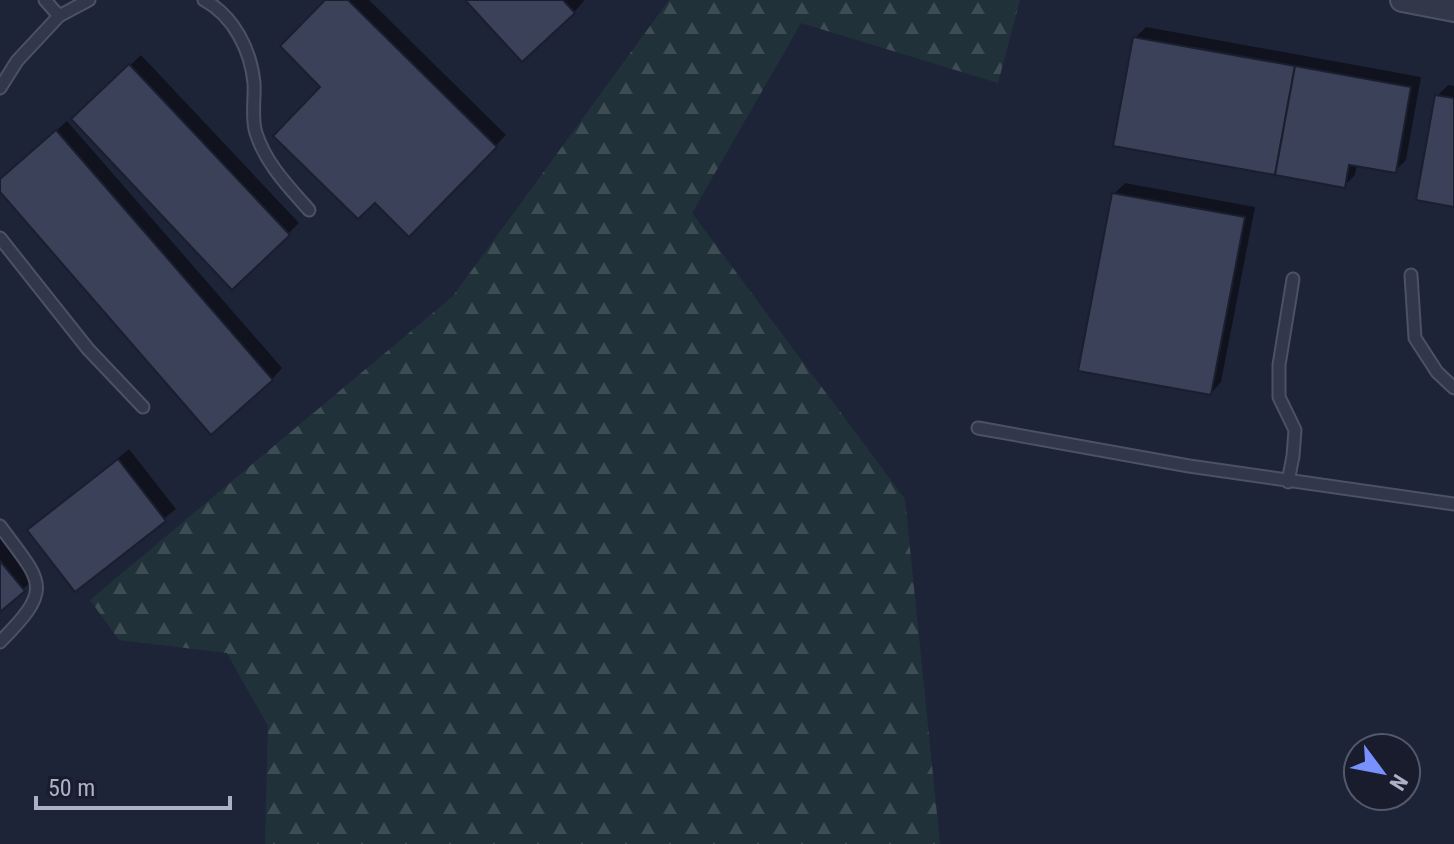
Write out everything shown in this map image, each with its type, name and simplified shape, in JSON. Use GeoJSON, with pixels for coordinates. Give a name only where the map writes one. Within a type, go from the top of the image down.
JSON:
{"type":"FeatureCollection","features":[{"type":"Feature","properties":{"kind":"street"},"geometry":{"type":"LineString","coordinates":[[1402,0],[1454,10]]}},
{"type":"Feature","properties":{"kind":"lane"},"geometry":{"type":"LineString","coordinates":[[45,0],[59,16]]}},
{"type":"Feature","properties":{"kind":"lane"},"geometry":{"type":"LineString","coordinates":[[0,88],[17,61],[59,16],[89,0]]}},
{"type":"Feature","properties":{"kind":"lane"},"geometry":{"type":"LineString","coordinates":[[204,0],[242,36],[254,79],[255,131],[273,170],[309,210]]}},
{"type":"Feature","properties":{"kind":"lane"},"geometry":{"type":"LineString","coordinates":[[0,238],[88,349],[143,407]]}},
{"type":"Feature","properties":{"kind":"lane"},"geometry":{"type":"LineString","coordinates":[[1411,275],[1415,338],[1437,372],[1454,388]]}},
{"type":"Feature","properties":{"kind":"lane"},"geometry":{"type":"LineString","coordinates":[[1288,482],[1295,430],[1279,397],[1279,365],[1293,279]]}},
{"type":"Feature","properties":{"kind":"lane"},"geometry":{"type":"LineString","coordinates":[[978,428],[1288,482],[1454,504]]}},
{"type":"Feature","properties":{"kind":"lane"},"geometry":{"type":"LineString","coordinates":[[0,526],[37,576],[38,595],[26,616],[0,642]]}},
{"type":"Feature","properties":{"kind":"green space"},"geometry":{"type":"Polygon","coordinates":[[[669,0],[1020,0],[998,83],[801,23],[692,213],[905,499],[940,844],[265,844],[268,726],[227,653],[119,640],[90,600],[453,296],[669,0]]]}},
{"type":"Feature","properties":{"kind":"building"},"geometry":{"type":"Polygon","coordinates":[[[325,0],[348,0],[497,147],[409,237],[375,203],[358,219],[273,136],[320,87],[280,46],[325,0]]]}},
{"type":"Feature","properties":{"kind":"building"},"geometry":{"type":"Polygon","coordinates":[[[465,0],[563,0],[575,13],[522,62],[465,0]]]}},
{"type":"Feature","properties":{"kind":"building"},"geometry":{"type":"Polygon","coordinates":[[[1133,37],[1295,66],[1275,175],[1113,146],[1133,37]]]}},
{"type":"Feature","properties":{"kind":"building"},"geometry":{"type":"Polygon","coordinates":[[[129,64],[290,235],[232,290],[71,119],[129,64]]]}},
{"type":"Feature","properties":{"kind":"building"},"geometry":{"type":"Polygon","coordinates":[[[1295,66],[1411,87],[1396,173],[1349,165],[1345,188],[1275,175],[1295,66]]]}},
{"type":"Feature","properties":{"kind":"building"},"geometry":{"type":"Polygon","coordinates":[[[1435,95],[1454,98],[1454,207],[1416,200],[1435,95]]]}},
{"type":"Feature","properties":{"kind":"building"},"geometry":{"type":"Polygon","coordinates":[[[56,130],[273,380],[211,435],[0,192],[0,179],[56,130]]]}},
{"type":"Feature","properties":{"kind":"building"},"geometry":{"type":"Polygon","coordinates":[[[1112,193],[1245,217],[1211,395],[1078,371],[1112,193]]]}},
{"type":"Feature","properties":{"kind":"building"},"geometry":{"type":"Polygon","coordinates":[[[118,459],[166,521],[75,592],[27,530],[118,459]]]}},
{"type":"Feature","properties":{"kind":"building"},"geometry":{"type":"Polygon","coordinates":[[[0,561],[25,591],[0,612],[0,561]]]}}]}
